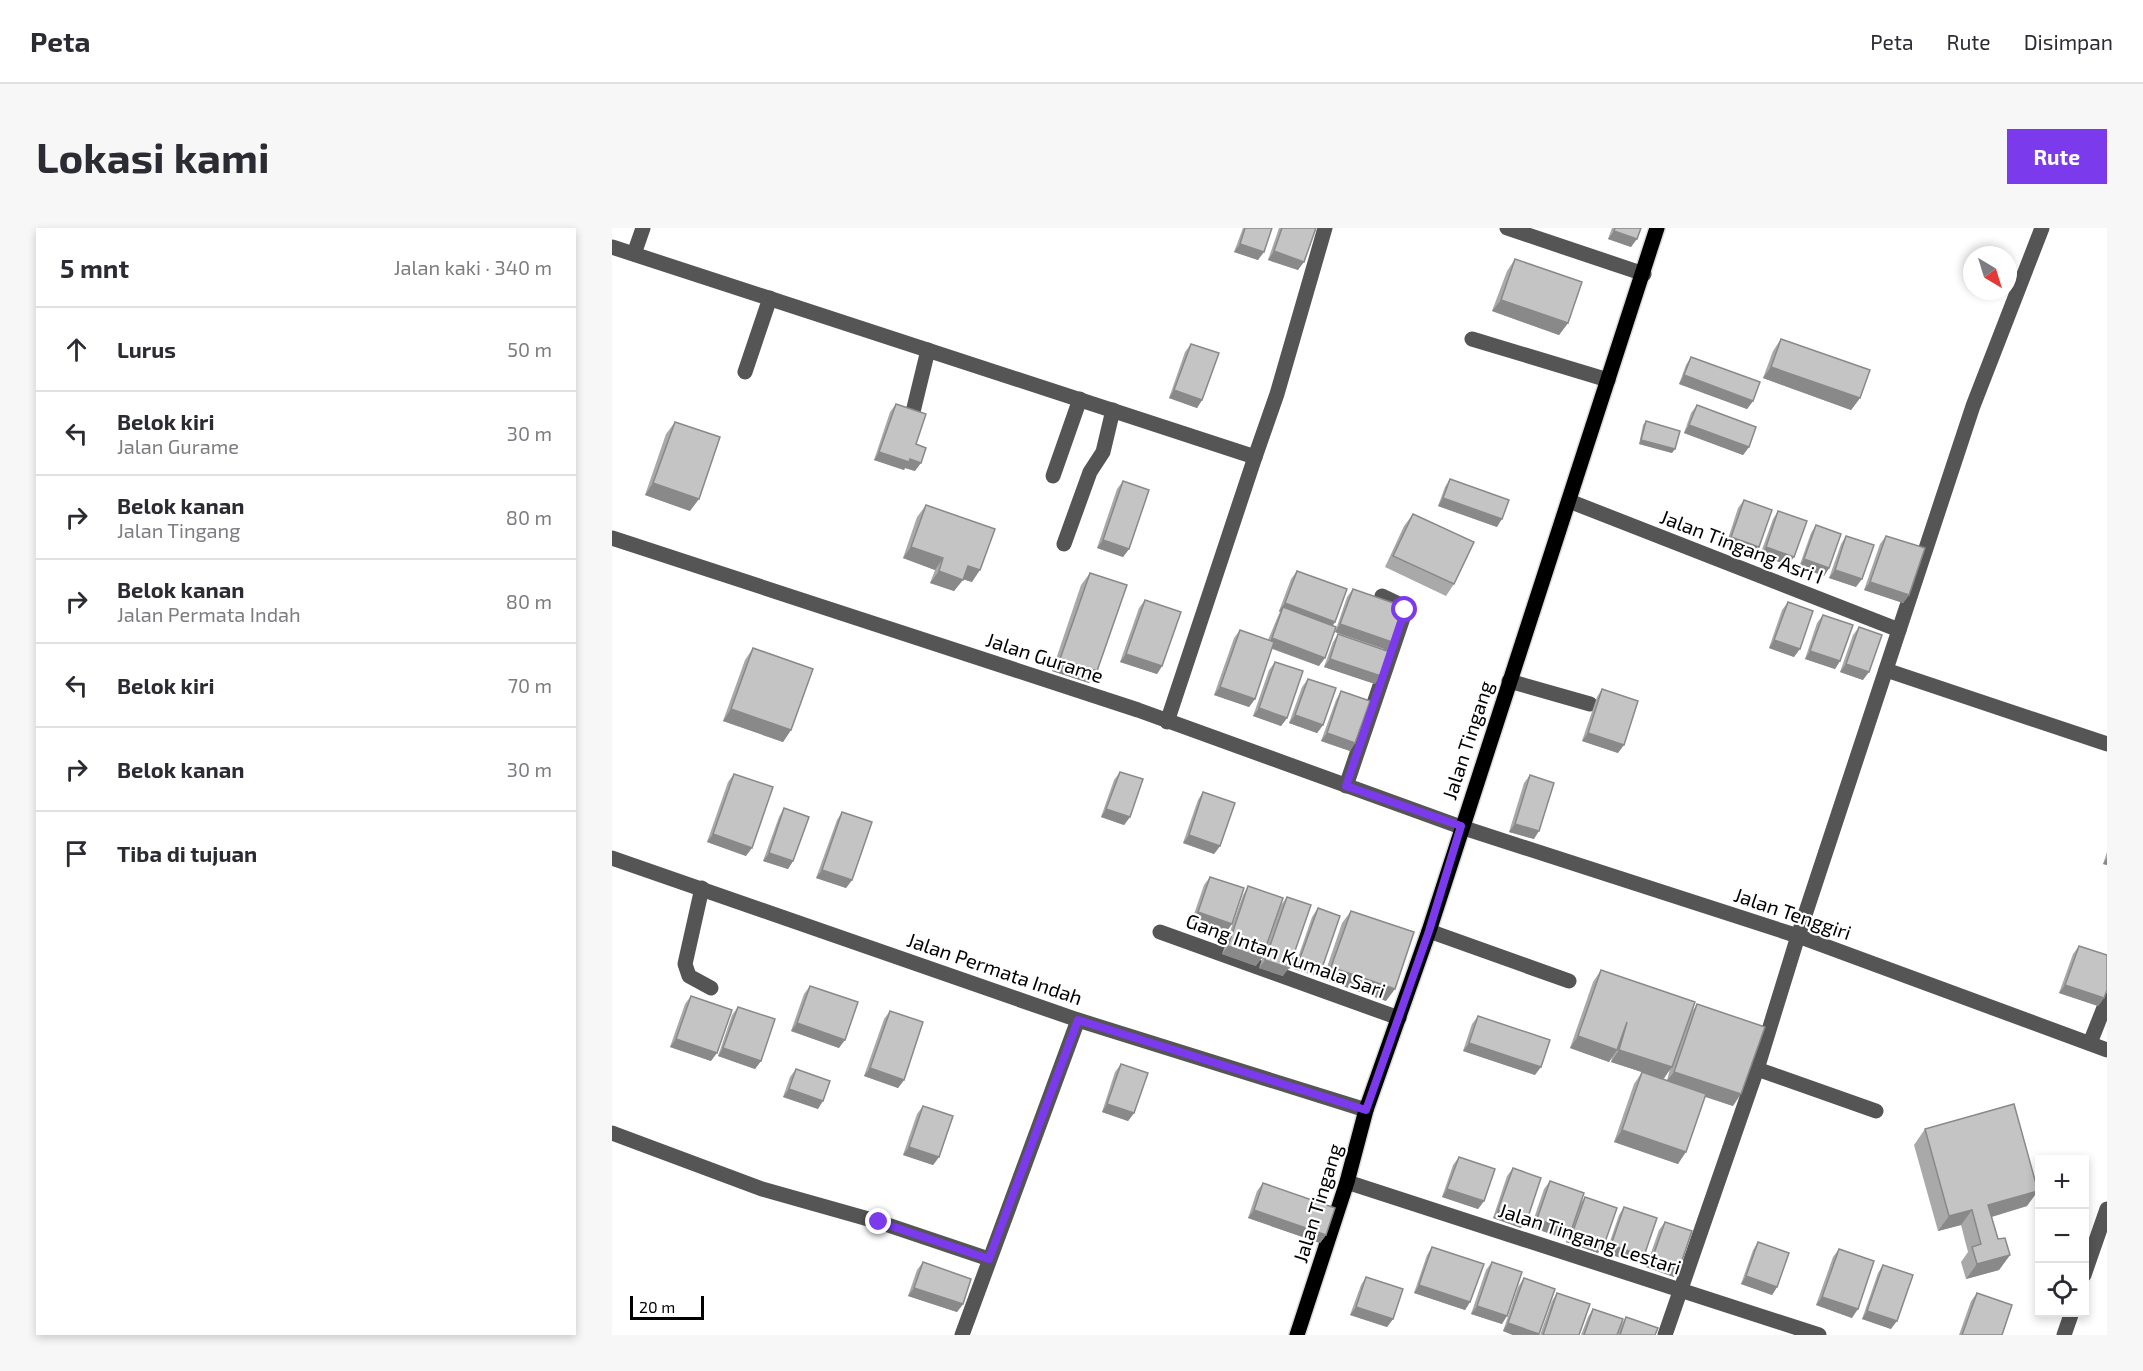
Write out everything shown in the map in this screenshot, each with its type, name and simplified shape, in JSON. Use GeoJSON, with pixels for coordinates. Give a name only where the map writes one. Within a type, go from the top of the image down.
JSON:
{"type":"FeatureCollection","features":[{"type":"Feature","properties":{"kind":"main road","name":"Jalan Tingang"},"geometry":{"type":"LineString","coordinates":[[1298,1335],[1347,1182],[1366,1110],[1429,931],[1461,826],[1658,228]]}},
{"type":"Feature","properties":{"kind":"street"},"geometry":{"type":"LineString","coordinates":[[634,254],[643,228]]}},
{"type":"Feature","properties":{"kind":"street"},"geometry":{"type":"LineString","coordinates":[[1167,722],[1277,394],[1325,228]]}},
{"type":"Feature","properties":{"kind":"street"},"geometry":{"type":"LineString","coordinates":[[1507,228],[1644,274]]}},
{"type":"Feature","properties":{"kind":"street"},"geometry":{"type":"LineString","coordinates":[[1665,1335],[1757,1069],[1798,936],[1973,406],[2042,228]]}},
{"type":"Feature","properties":{"kind":"street"},"geometry":{"type":"LineString","coordinates":[[612,247],[1255,457]]}},
{"type":"Feature","properties":{"kind":"street"},"geometry":{"type":"LineString","coordinates":[[746,372],[770,298]]}},
{"type":"Feature","properties":{"kind":"street"},"geometry":{"type":"LineString","coordinates":[[1472,339],[1608,380]]}},
{"type":"Feature","properties":{"kind":"street"},"geometry":{"type":"LineString","coordinates":[[912,416],[928,350]]}},
{"type":"Feature","properties":{"kind":"street"},"geometry":{"type":"LineString","coordinates":[[1053,476],[1080,399]]}},
{"type":"Feature","properties":{"kind":"street"},"geometry":{"type":"LineString","coordinates":[[1064,544],[1090,472],[1103,452],[1113,410]]}},
{"type":"Feature","properties":{"kind":"street","name":"Jalan Tingang Asri I"},"geometry":{"type":"LineString","coordinates":[[1569,501],[1899,630]]}},
{"type":"Feature","properties":{"kind":"street","name":"Jalan Gurame"},"geometry":{"type":"LineString","coordinates":[[612,538],[1138,710],[1461,826]]}},
{"type":"Feature","properties":{"kind":"street"},"geometry":{"type":"LineString","coordinates":[[1346,786],[1406,612],[1401,605],[1382,596]]}},
{"type":"Feature","properties":{"kind":"street"},"geometry":{"type":"LineString","coordinates":[[1886,670],[2107,744]]}},
{"type":"Feature","properties":{"kind":"street"},"geometry":{"type":"LineString","coordinates":[[1509,681],[1590,704]]}},
{"type":"Feature","properties":{"kind":"street","name":"Jalan Tenggiri"},"geometry":{"type":"LineString","coordinates":[[1461,826],[1798,936],[2107,1050]]}},
{"type":"Feature","properties":{"kind":"street","name":"Jalan Permata Indah"},"geometry":{"type":"LineString","coordinates":[[612,858],[1078,1020],[1366,1110]]}},
{"type":"Feature","properties":{"kind":"street"},"geometry":{"type":"LineString","coordinates":[[702,888],[685,964],[689,976],[711,988]]}},
{"type":"Feature","properties":{"kind":"street"},"geometry":{"type":"LineString","coordinates":[[1429,931],[1569,981]]}},
{"type":"Feature","properties":{"kind":"street","name":"Gang Intan Kumala Sari"},"geometry":{"type":"LineString","coordinates":[[1160,932],[1399,1018]]}},
{"type":"Feature","properties":{"kind":"street"},"geometry":{"type":"LineString","coordinates":[[2090,1043],[2107,1000]]}},
{"type":"Feature","properties":{"kind":"street"},"geometry":{"type":"LineString","coordinates":[[962,1335],[1078,1020]]}},
{"type":"Feature","properties":{"kind":"street"},"geometry":{"type":"LineString","coordinates":[[1757,1069],[1876,1111]]}},
{"type":"Feature","properties":{"kind":"street"},"geometry":{"type":"LineString","coordinates":[[612,1133],[762,1189],[879,1222],[989,1259]]}},
{"type":"Feature","properties":{"kind":"street","name":"Jalan Tingang Lestari"},"geometry":{"type":"LineString","coordinates":[[1347,1182],[1819,1335]]}},
{"type":"Feature","properties":{"kind":"street"},"geometry":{"type":"LineString","coordinates":[[2089,1263],[2107,1209]]}},
{"type":"Feature","properties":{"kind":"street"},"geometry":{"type":"LineString","coordinates":[[2064,1335],[2070,1317]]}},
{"type":"Feature","properties":{"kind":"building"},"geometry":{"type":"Polygon","coordinates":[[[1245,228],[1272,228],[1264,252],[1240,244],[1245,228]]]}},
{"type":"Feature","properties":{"kind":"building"},"geometry":{"type":"Polygon","coordinates":[[[1282,228],[1316,228],[1304,262],[1274,251],[1282,228]]]}},
{"type":"Feature","properties":{"kind":"building"},"geometry":{"type":"Polygon","coordinates":[[[1615,228],[1641,228],[1637,239],[1614,231],[1615,228]]]}},
{"type":"Feature","properties":{"kind":"building"},"geometry":{"type":"Polygon","coordinates":[[[1515,259],[1582,282],[1568,323],[1501,300],[1515,259]]]}},
{"type":"Feature","properties":{"kind":"building"},"geometry":{"type":"Polygon","coordinates":[[[1781,339],[1870,370],[1860,398],[1771,367],[1781,339]]]}},
{"type":"Feature","properties":{"kind":"building"},"geometry":{"type":"Polygon","coordinates":[[[1191,344],[1219,353],[1202,400],[1174,390],[1191,344]]]}},
{"type":"Feature","properties":{"kind":"building"},"geometry":{"type":"Polygon","coordinates":[[[1691,357],[1760,382],[1753,401],[1684,375],[1691,357]]]}},
{"type":"Feature","properties":{"kind":"building"},"geometry":{"type":"Polygon","coordinates":[[[896,404],[926,414],[916,444],[926,448],[921,463],[910,459],[909,462],[879,452],[896,404]]]}},
{"type":"Feature","properties":{"kind":"building"},"geometry":{"type":"Polygon","coordinates":[[[1697,405],[1756,427],[1749,447],[1689,425],[1697,405]]]}},
{"type":"Feature","properties":{"kind":"building"},"geometry":{"type":"Polygon","coordinates":[[[1646,421],[1680,431],[1675,449],[1641,440],[1646,421]]]}},
{"type":"Feature","properties":{"kind":"building"},"geometry":{"type":"Polygon","coordinates":[[[675,422],[720,437],[699,499],[653,483],[675,422]]]}},
{"type":"Feature","properties":{"kind":"building"},"geometry":{"type":"Polygon","coordinates":[[[1450,479],[1509,500],[1502,519],[1443,498],[1450,479]]]}},
{"type":"Feature","properties":{"kind":"building"},"geometry":{"type":"Polygon","coordinates":[[[1123,481],[1149,490],[1129,549],[1103,540],[1123,481]]]}},
{"type":"Feature","properties":{"kind":"building"},"geometry":{"type":"Polygon","coordinates":[[[1744,500],[1772,510],[1759,547],[1731,537],[1744,500]]]}},
{"type":"Feature","properties":{"kind":"building"},"geometry":{"type":"Polygon","coordinates":[[[926,505],[995,529],[980,570],[968,566],[963,580],[939,571],[943,558],[911,547],[926,505]]]}},
{"type":"Feature","properties":{"kind":"building"},"geometry":{"type":"Polygon","coordinates":[[[1778,511],[1807,521],[1794,557],[1766,547],[1778,511]]]}},
{"type":"Feature","properties":{"kind":"building"},"geometry":{"type":"Polygon","coordinates":[[[1413,514],[1474,542],[1454,584],[1393,556],[1413,514]]]}},
{"type":"Feature","properties":{"kind":"building"},"geometry":{"type":"Polygon","coordinates":[[[1816,525],[1841,534],[1829,568],[1804,559],[1816,525]]]}},
{"type":"Feature","properties":{"kind":"building"},"geometry":{"type":"Polygon","coordinates":[[[1846,536],[1874,545],[1862,579],[1835,570],[1846,536]]]}},
{"type":"Feature","properties":{"kind":"building"},"geometry":{"type":"Polygon","coordinates":[[[1886,536],[1925,548],[1909,595],[1870,582],[1886,536]]]}},
{"type":"Feature","properties":{"kind":"building"},"geometry":{"type":"Polygon","coordinates":[[[1297,571],[1347,589],[1335,622],[1285,603],[1297,571]]]}},
{"type":"Feature","properties":{"kind":"building"},"geometry":{"type":"Polygon","coordinates":[[[1090,573],[1127,585],[1097,671],[1060,659],[1090,573]]]}},
{"type":"Feature","properties":{"kind":"building"},"geometry":{"type":"Polygon","coordinates":[[[1353,589],[1408,608],[1395,643],[1340,624],[1353,589]]]}},
{"type":"Feature","properties":{"kind":"building"},"geometry":{"type":"Polygon","coordinates":[[[1145,600],[1181,612],[1162,666],[1126,654],[1145,600]]]}},
{"type":"Feature","properties":{"kind":"building"},"geometry":{"type":"Polygon","coordinates":[[[1788,602],[1813,611],[1800,649],[1774,640],[1788,602]]]}},
{"type":"Feature","properties":{"kind":"building"},"geometry":{"type":"Polygon","coordinates":[[[1283,607],[1336,627],[1325,658],[1272,638],[1283,607]]]}},
{"type":"Feature","properties":{"kind":"building"},"geometry":{"type":"Polygon","coordinates":[[[1823,615],[1853,625],[1840,661],[1810,651],[1823,615]]]}},
{"type":"Feature","properties":{"kind":"building"},"geometry":{"type":"Polygon","coordinates":[[[1859,627],[1882,635],[1869,672],[1846,664],[1859,627]]]}},
{"type":"Feature","properties":{"kind":"building"},"geometry":{"type":"Polygon","coordinates":[[[1240,630],[1274,642],[1255,699],[1220,687],[1240,630]]]}},
{"type":"Feature","properties":{"kind":"building"},"geometry":{"type":"Polygon","coordinates":[[[1338,634],[1390,652],[1381,676],[1330,659],[1338,634]]]}},
{"type":"Feature","properties":{"kind":"building"},"geometry":{"type":"Polygon","coordinates":[[[753,648],[813,669],[791,730],[731,709],[753,648]]]}},
{"type":"Feature","properties":{"kind":"building"},"geometry":{"type":"Polygon","coordinates":[[[1275,662],[1303,671],[1287,718],[1259,708],[1275,662]]]}},
{"type":"Feature","properties":{"kind":"building"},"geometry":{"type":"Polygon","coordinates":[[[1308,679],[1336,688],[1323,725],[1295,715],[1308,679]]]}},
{"type":"Feature","properties":{"kind":"building"},"geometry":{"type":"Polygon","coordinates":[[[1602,689],[1638,701],[1624,745],[1588,733],[1602,689]]]}},
{"type":"Feature","properties":{"kind":"building"},"geometry":{"type":"Polygon","coordinates":[[[1341,691],[1370,701],[1355,743],[1327,733],[1341,691]]]}},
{"type":"Feature","properties":{"kind":"building"},"geometry":{"type":"Polygon","coordinates":[[[1120,772],[1143,779],[1130,817],[1106,809],[1120,772]]]}},
{"type":"Feature","properties":{"kind":"building"},"geometry":{"type":"Polygon","coordinates":[[[734,774],[773,787],[752,848],[713,834],[734,774]]]}},
{"type":"Feature","properties":{"kind":"building"},"geometry":{"type":"Polygon","coordinates":[[[1530,775],[1554,783],[1539,831],[1515,824],[1530,775]]]}},
{"type":"Feature","properties":{"kind":"building"},"geometry":{"type":"Polygon","coordinates":[[[1203,792],[1235,803],[1220,846],[1189,835],[1203,792]]]}},
{"type":"Feature","properties":{"kind":"building"},"geometry":{"type":"Polygon","coordinates":[[[784,808],[809,817],[793,861],[769,853],[784,808]]]}},
{"type":"Feature","properties":{"kind":"building"},"geometry":{"type":"Polygon","coordinates":[[[842,812],[872,822],[852,880],[822,870],[842,812]]]}},
{"type":"Feature","properties":{"kind":"building"},"geometry":{"type":"Polygon","coordinates":[[[1210,877],[1244,888],[1232,924],[1198,912],[1210,877]]]}},
{"type":"Feature","properties":{"kind":"building"},"geometry":{"type":"Polygon","coordinates":[[[1248,886],[1283,898],[1262,958],[1228,946],[1248,886]]]}},
{"type":"Feature","properties":{"kind":"building"},"geometry":{"type":"Polygon","coordinates":[[[1287,897],[1311,905],[1289,968],[1265,960],[1287,897]]]}},
{"type":"Feature","properties":{"kind":"building"},"geometry":{"type":"Polygon","coordinates":[[[1318,908],[1340,916],[1322,968],[1299,961],[1318,908]]]}},
{"type":"Feature","properties":{"kind":"building"},"geometry":{"type":"Polygon","coordinates":[[[1351,911],[1414,932],[1395,989],[1331,967],[1351,911]]]}},
{"type":"Feature","properties":{"kind":"building"},"geometry":{"type":"Polygon","coordinates":[[[2079,946],[2107,955],[2107,990],[2104,998],[2065,985],[2079,946]]]}},
{"type":"Feature","properties":{"kind":"building"},"geometry":{"type":"Polygon","coordinates":[[[1601,970],[1695,1002],[1672,1067],[1619,1050],[1627,1022],[1617,1050],[1578,1036],[1601,970]]]}},
{"type":"Feature","properties":{"kind":"building"},"geometry":{"type":"Polygon","coordinates":[[[810,986],[858,1002],[845,1040],[797,1023],[810,986]]]}},
{"type":"Feature","properties":{"kind":"building"},"geometry":{"type":"Polygon","coordinates":[[[691,996],[732,1010],[717,1053],[676,1039],[691,996]]]}},
{"type":"Feature","properties":{"kind":"building"},"geometry":{"type":"Polygon","coordinates":[[[1697,1004],[1765,1027],[1741,1094],[1674,1072],[1697,1004]]]}},
{"type":"Feature","properties":{"kind":"building"},"geometry":{"type":"Polygon","coordinates":[[[738,1007],[775,1019],[761,1061],[723,1048],[738,1007]]]}},
{"type":"Feature","properties":{"kind":"building"},"geometry":{"type":"Polygon","coordinates":[[[890,1011],[923,1022],[904,1080],[870,1068],[890,1011]]]}},
{"type":"Feature","properties":{"kind":"building"},"geometry":{"type":"Polygon","coordinates":[[[1478,1016],[1550,1040],[1541,1067],[1469,1043],[1478,1016]]]}},
{"type":"Feature","properties":{"kind":"building"},"geometry":{"type":"Polygon","coordinates":[[[1121,1064],[1148,1073],[1134,1113],[1107,1104],[1121,1064]]]}},
{"type":"Feature","properties":{"kind":"building"},"geometry":{"type":"Polygon","coordinates":[[[796,1069],[830,1081],[823,1101],[789,1089],[796,1069]]]}},
{"type":"Feature","properties":{"kind":"building"},"geometry":{"type":"Polygon","coordinates":[[[1642,1072],[1706,1094],[1686,1152],[1622,1130],[1642,1072]]]}},
{"type":"Feature","properties":{"kind":"building"},"geometry":{"type":"Polygon","coordinates":[[[2014,1104],[2035,1180],[2035,1192],[1988,1205],[1998,1239],[2005,1238],[2010,1255],[1977,1264],[1972,1247],[1981,1244],[1972,1210],[1949,1216],[1925,1129],[2014,1104]]]}},
{"type":"Feature","properties":{"kind":"building"},"geometry":{"type":"Polygon","coordinates":[[[923,1106],[953,1116],[939,1157],[909,1147],[923,1106]]]}},
{"type":"Feature","properties":{"kind":"building"},"geometry":{"type":"Polygon","coordinates":[[[1459,1157],[1495,1169],[1484,1201],[1447,1189],[1459,1157]]]}},
{"type":"Feature","properties":{"kind":"building"},"geometry":{"type":"Polygon","coordinates":[[[1513,1168],[1541,1178],[1527,1220],[1498,1210],[1513,1168]]]}},
{"type":"Feature","properties":{"kind":"building"},"geometry":{"type":"Polygon","coordinates":[[[1550,1181],[1584,1193],[1571,1231],[1537,1219],[1550,1181]]]}},
{"type":"Feature","properties":{"kind":"building"},"geometry":{"type":"Polygon","coordinates":[[[1263,1183],[1335,1208],[1326,1235],[1254,1210],[1263,1183]]]}},
{"type":"Feature","properties":{"kind":"building"},"geometry":{"type":"Polygon","coordinates":[[[1585,1197],[1617,1208],[1604,1245],[1572,1234],[1585,1197]]]}},
{"type":"Feature","properties":{"kind":"building"},"geometry":{"type":"Polygon","coordinates":[[[1624,1207],[1657,1218],[1644,1256],[1611,1245],[1624,1207]]]}},
{"type":"Feature","properties":{"kind":"building"},"geometry":{"type":"Polygon","coordinates":[[[1665,1222],[1692,1231],[1679,1269],[1652,1259],[1665,1222]]]}},
{"type":"Feature","properties":{"kind":"building"},"geometry":{"type":"Polygon","coordinates":[[[1758,1242],[1789,1253],[1777,1287],[1746,1276],[1758,1242]]]}},
{"type":"Feature","properties":{"kind":"building"},"geometry":{"type":"Polygon","coordinates":[[[1432,1247],[1484,1264],[1470,1302],[1419,1285],[1432,1247]]]}},
{"type":"Feature","properties":{"kind":"building"},"geometry":{"type":"Polygon","coordinates":[[[1839,1249],[1874,1261],[1858,1309],[1822,1297],[1839,1249]]]}},
{"type":"Feature","properties":{"kind":"building"},"geometry":{"type":"Polygon","coordinates":[[[923,1262],[971,1279],[963,1304],[914,1288],[923,1262]]]}},
{"type":"Feature","properties":{"kind":"building"},"geometry":{"type":"Polygon","coordinates":[[[1492,1262],[1522,1272],[1507,1316],[1477,1306],[1492,1262]]]}},
{"type":"Feature","properties":{"kind":"building"},"geometry":{"type":"Polygon","coordinates":[[[1883,1265],[1913,1275],[1897,1321],[1867,1311],[1883,1265]]]}},
{"type":"Feature","properties":{"kind":"building"},"geometry":{"type":"Polygon","coordinates":[[[1366,1277],[1403,1289],[1393,1319],[1356,1307],[1366,1277]]]}},
{"type":"Feature","properties":{"kind":"building"},"geometry":{"type":"Polygon","coordinates":[[[1524,1278],[1555,1289],[1539,1334],[1508,1323],[1524,1278]]]}},
{"type":"Feature","properties":{"kind":"building"},"geometry":{"type":"Polygon","coordinates":[[[1557,1293],[1590,1304],[1579,1335],[1543,1335],[1557,1293]]]}},
{"type":"Feature","properties":{"kind":"building"},"geometry":{"type":"Polygon","coordinates":[[[1977,1293],[2012,1305],[2002,1335],[1962,1335],[1977,1293]]]}},
{"type":"Feature","properties":{"kind":"building"},"geometry":{"type":"Polygon","coordinates":[[[1593,1309],[1623,1319],[1617,1335],[1584,1335],[1593,1309]]]}},
{"type":"Feature","properties":{"kind":"building"},"geometry":{"type":"Polygon","coordinates":[[[1626,1317],[1658,1328],[1655,1335],[1620,1335],[1626,1317]]]}},
{"type":"Feature","properties":{"kind":"route"},"geometry":{"type":"LineString","coordinates":[[879,1222],[989,1259],[1078,1020],[1366,1110],[1429,931],[1461,826],[1346,786],[1405,610]]}}]}
